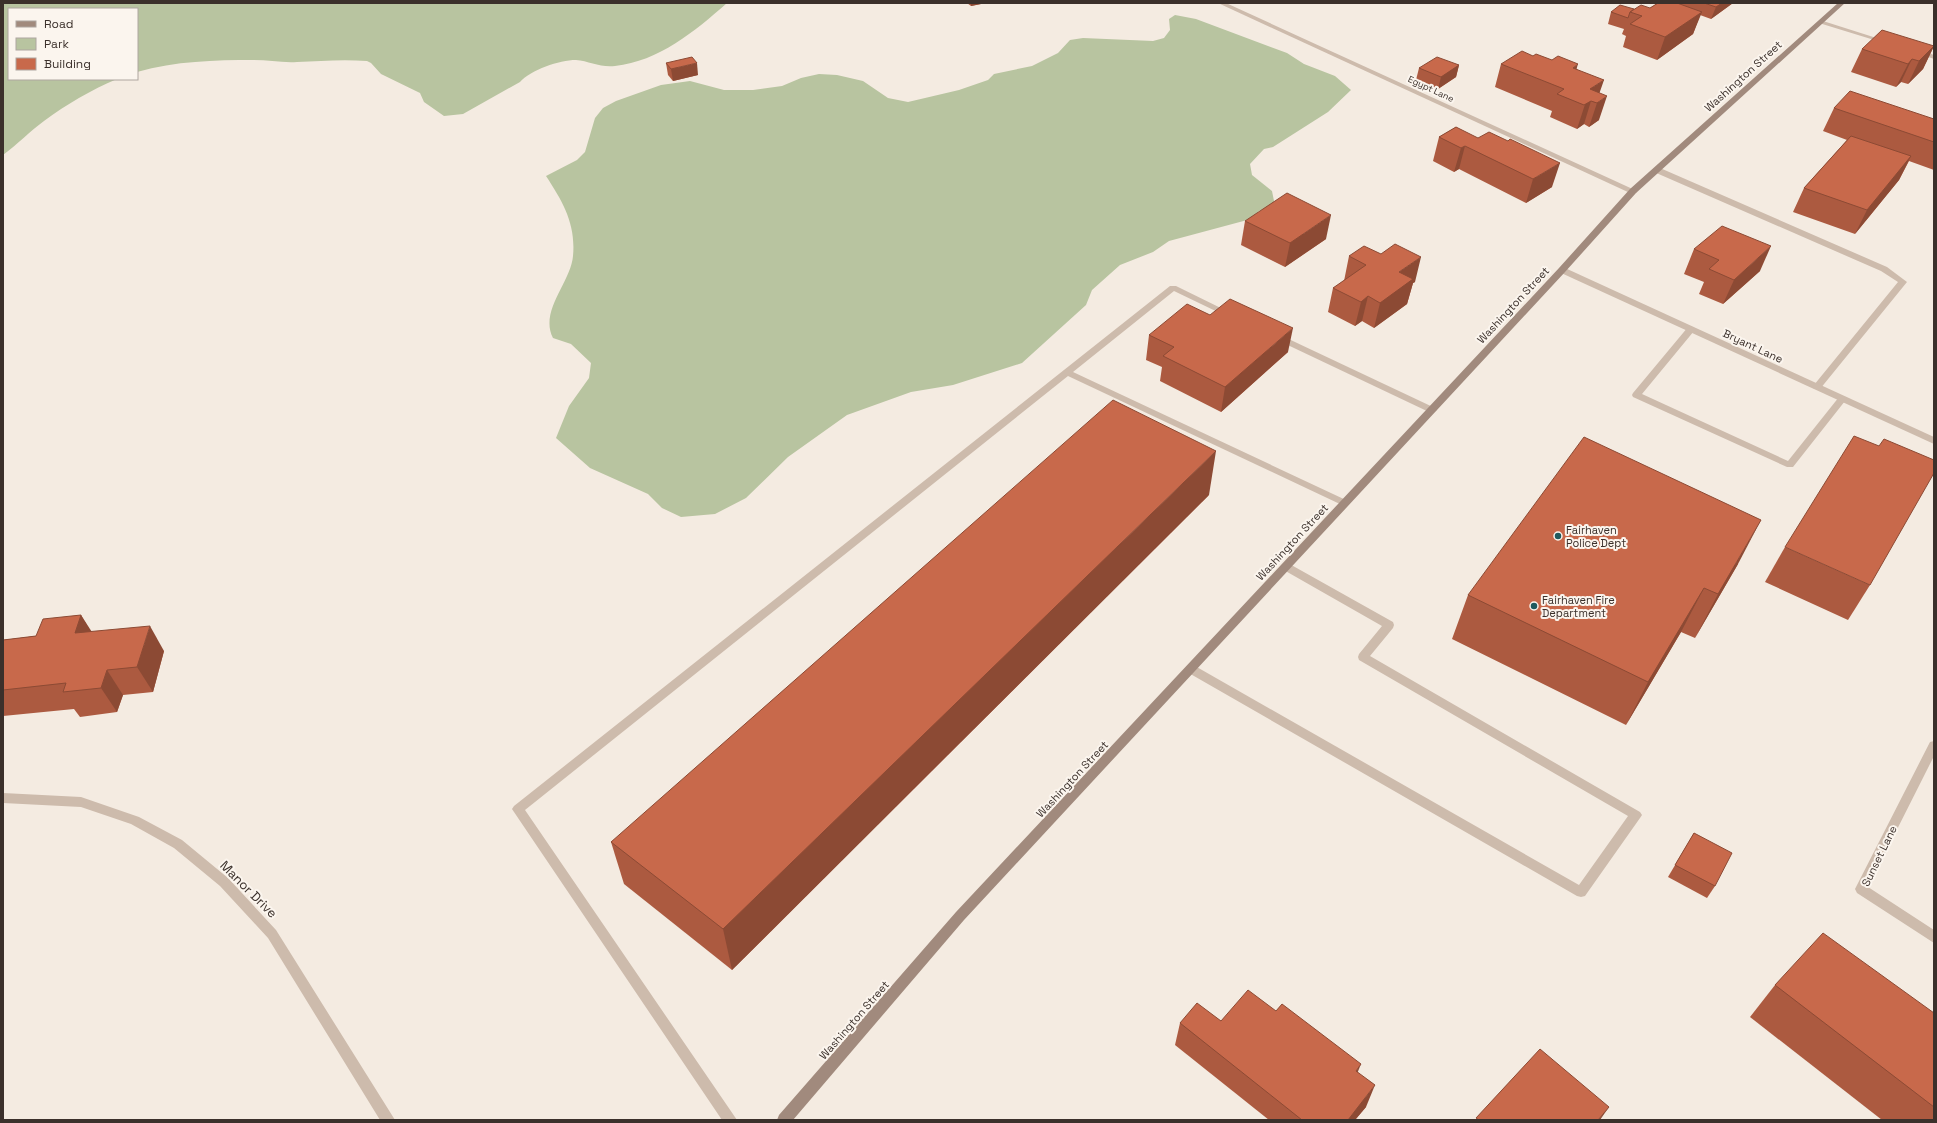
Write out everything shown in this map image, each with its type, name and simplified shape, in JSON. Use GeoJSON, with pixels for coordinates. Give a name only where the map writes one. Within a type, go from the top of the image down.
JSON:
{"type":"FeatureCollection","features":[{"type":"Feature","properties":{"kind":"main road","name":"Washington Street"},"geometry":{"type":"LineString","coordinates":[[784,1120],[960,916],[1562,270],[1633,191],[1842,3]]}},
{"type":"Feature","properties":{"kind":"street","name":"Egypt Lane"},"geometry":{"type":"LineString","coordinates":[[1221,3],[1633,191]]}},
{"type":"Feature","properties":{"kind":"street"},"geometry":{"type":"LineString","coordinates":[[1821,22],[1896,45]]}},
{"type":"Feature","properties":{"kind":"street"},"geometry":{"type":"LineString","coordinates":[[1911,50],[1934,56]]}},
{"type":"Feature","properties":{"kind":"street"},"geometry":{"type":"LineString","coordinates":[[1657,170],[1884,269],[1903,282],[1817,387]]}},
{"type":"Feature","properties":{"kind":"street","name":"Bryant Lane"},"geometry":{"type":"LineString","coordinates":[[1562,270],[1934,441]]}},
{"type":"Feature","properties":{"kind":"street"},"geometry":{"type":"LineString","coordinates":[[730,1120],[518,810],[1173,288],[1238,318]]}},
{"type":"Feature","properties":{"kind":"street"},"geometry":{"type":"LineString","coordinates":[[1691,329],[1636,395],[1790,465],[1842,399]]}},
{"type":"Feature","properties":{"kind":"street"},"geometry":{"type":"LineString","coordinates":[[1267,332],[1432,410]]}},
{"type":"Feature","properties":{"kind":"street"},"geometry":{"type":"LineString","coordinates":[[1067,372],[1345,503]]}},
{"type":"Feature","properties":{"kind":"street"},"geometry":{"type":"LineString","coordinates":[[1191,669],[1581,892],[1636,815],[1363,657],[1389,625],[1286,566]]}},
{"type":"Feature","properties":{"kind":"street","name":"Sunset Lane"},"geometry":{"type":"LineString","coordinates":[[1934,745],[1861,889],[1934,937]]}},
{"type":"Feature","properties":{"kind":"street","name":"Manor Drive"},"geometry":{"type":"LineString","coordinates":[[3,798],[81,802],[135,820],[178,844],[224,882],[272,934],[388,1120]]}},
{"type":"Feature","properties":{"kind":"green space"},"geometry":{"type":"Polygon","coordinates":[[[3,3],[727,3],[675,44],[646,58],[615,66],[569,60],[546,66],[463,114],[444,116],[424,102],[420,93],[381,74],[371,63],[367,61],[210,61],[166,65],[138,72],[138,8],[8,8],[8,80],[114,80],[61,109],[3,155],[3,3]]]}},
{"type":"Feature","properties":{"kind":"green space"},"geometry":{"type":"Polygon","coordinates":[[[1175,15],[1196,19],[1287,53],[1304,64],[1335,76],[1351,90],[1328,112],[1273,147],[1264,149],[1250,164],[1252,175],[1272,191],[1275,206],[1259,211],[1251,219],[1169,241],[1153,252],[1120,265],[1092,290],[1086,305],[1022,363],[953,385],[911,392],[847,415],[788,457],[746,498],[715,514],[681,517],[662,508],[648,494],[590,468],[556,438],[569,406],[589,378],[591,363],[571,344],[553,338],[550,328],[550,317],[553,307],[571,266],[573,244],[567,214],[563,204],[546,176],[577,160],[585,152],[595,118],[603,108],[616,101],[661,85],[690,81],[724,90],[753,90],[782,86],[801,78],[819,74],[837,75],[863,81],[888,98],[908,102],[959,90],[988,80],[994,74],[1032,66],[1058,53],[1070,40],[1083,38],[1153,41],[1164,38],[1170,30],[1169,19],[1175,15]]]}},
{"type":"Feature","properties":{"kind":"building"},"geometry":{"type":"Polygon","coordinates":[[[1658,3],[1677,3],[1702,12],[1665,37],[1630,24],[1642,16],[1630,12],[1641,5],[1650,8],[1658,3]]]}},
{"type":"Feature","properties":{"kind":"building"},"geometry":{"type":"Polygon","coordinates":[[[1704,3],[1722,3],[1716,7],[1704,3]]]}},
{"type":"Feature","properties":{"kind":"building"},"geometry":{"type":"Polygon","coordinates":[[[1620,5],[1634,9],[1630,12],[1628,18],[1611,12],[1620,5]]]}},
{"type":"Feature","properties":{"kind":"building"},"geometry":{"type":"Polygon","coordinates":[[[1882,30],[1934,46],[1919,61],[1912,59],[1908,64],[1862,49],[1882,30]]]}},
{"type":"Feature","properties":{"kind":"building"},"geometry":{"type":"Polygon","coordinates":[[[1522,51],[1533,56],[1536,54],[1552,60],[1558,56],[1578,64],[1573,68],[1604,80],[1590,89],[1607,96],[1597,103],[1591,101],[1584,105],[1557,94],[1564,89],[1501,64],[1522,51]]]}},
{"type":"Feature","properties":{"kind":"building"},"geometry":{"type":"Polygon","coordinates":[[[692,57],[697,63],[671,69],[666,63],[692,57]]]}},
{"type":"Feature","properties":{"kind":"building"},"geometry":{"type":"Polygon","coordinates":[[[1437,57],[1459,65],[1441,77],[1419,68],[1437,57]]]}},
{"type":"Feature","properties":{"kind":"building"},"geometry":{"type":"Polygon","coordinates":[[[1850,91],[1934,119],[1934,142],[1834,108],[1850,91]]]}},
{"type":"Feature","properties":{"kind":"building"},"geometry":{"type":"Polygon","coordinates":[[[1456,127],[1478,138],[1489,132],[1508,141],[1510,139],[1560,163],[1533,179],[1465,146],[1461,148],[1439,137],[1456,127]]]}},
{"type":"Feature","properties":{"kind":"building"},"geometry":{"type":"Polygon","coordinates":[[[1851,136],[1911,156],[1867,210],[1804,188],[1851,136]]]}},
{"type":"Feature","properties":{"kind":"building"},"geometry":{"type":"Polygon","coordinates":[[[1287,193],[1331,215],[1290,243],[1245,221],[1287,193]]]}},
{"type":"Feature","properties":{"kind":"building"},"geometry":{"type":"Polygon","coordinates":[[[1722,226],[1771,246],[1734,280],[1709,269],[1719,260],[1694,249],[1722,226]]]}},
{"type":"Feature","properties":{"kind":"building"},"geometry":{"type":"Polygon","coordinates":[[[1395,244],[1421,257],[1399,272],[1413,279],[1380,303],[1368,296],[1361,302],[1333,288],[1366,265],[1349,256],[1364,246],[1381,254],[1395,244]]]}},
{"type":"Feature","properties":{"kind":"building"},"geometry":{"type":"Polygon","coordinates":[[[1230,299],[1293,328],[1225,387],[1163,356],[1174,347],[1149,335],[1187,304],[1210,315],[1230,299]]]}},
{"type":"Feature","properties":{"kind":"building"},"geometry":{"type":"Polygon","coordinates":[[[1113,400],[1216,451],[723,929],[611,842],[1113,400]]]}},
{"type":"Feature","properties":{"kind":"building"},"geometry":{"type":"Polygon","coordinates":[[[1854,436],[1879,446],[1884,439],[1934,460],[1934,473],[1870,585],[1785,547],[1854,436]]]}},
{"type":"Feature","properties":{"kind":"building"},"geometry":{"type":"Polygon","coordinates":[[[1584,437],[1761,520],[1718,594],[1704,588],[1648,682],[1468,595],[1584,437]]]}},
{"type":"Feature","properties":{"kind":"building"},"geometry":{"type":"Polygon","coordinates":[[[81,615],[75,633],[150,626],[137,667],[107,670],[101,688],[63,692],[66,683],[3,690],[3,640],[36,636],[43,619],[81,615]]]}},
{"type":"Feature","properties":{"kind":"building"},"geometry":{"type":"Polygon","coordinates":[[[1694,833],[1732,853],[1715,886],[1675,865],[1694,833]]]}},
{"type":"Feature","properties":{"kind":"building"},"geometry":{"type":"Polygon","coordinates":[[[1823,933],[1934,1013],[1934,1107],[1775,985],[1823,933]]]}},
{"type":"Feature","properties":{"kind":"building"},"geometry":{"type":"Polygon","coordinates":[[[1248,990],[1276,1011],[1282,1004],[1361,1064],[1356,1071],[1375,1085],[1348,1120],[1302,1120],[1180,1023],[1197,1003],[1221,1021],[1248,990]]]}},
{"type":"Feature","properties":{"kind":"building"},"geometry":{"type":"Polygon","coordinates":[[[1540,1049],[1609,1107],[1598,1120],[1479,1120],[1476,1118],[1540,1049]]]}},
{"type":"Feature","properties":{"kind":"place","name":"Fairhaven Police Dept"},"geometry":{"type":"Point","coordinates":[1558,536]}},
{"type":"Feature","properties":{"kind":"place","name":"Fairhaven Fire Department"},"geometry":{"type":"Point","coordinates":[1534,606]}}]}
